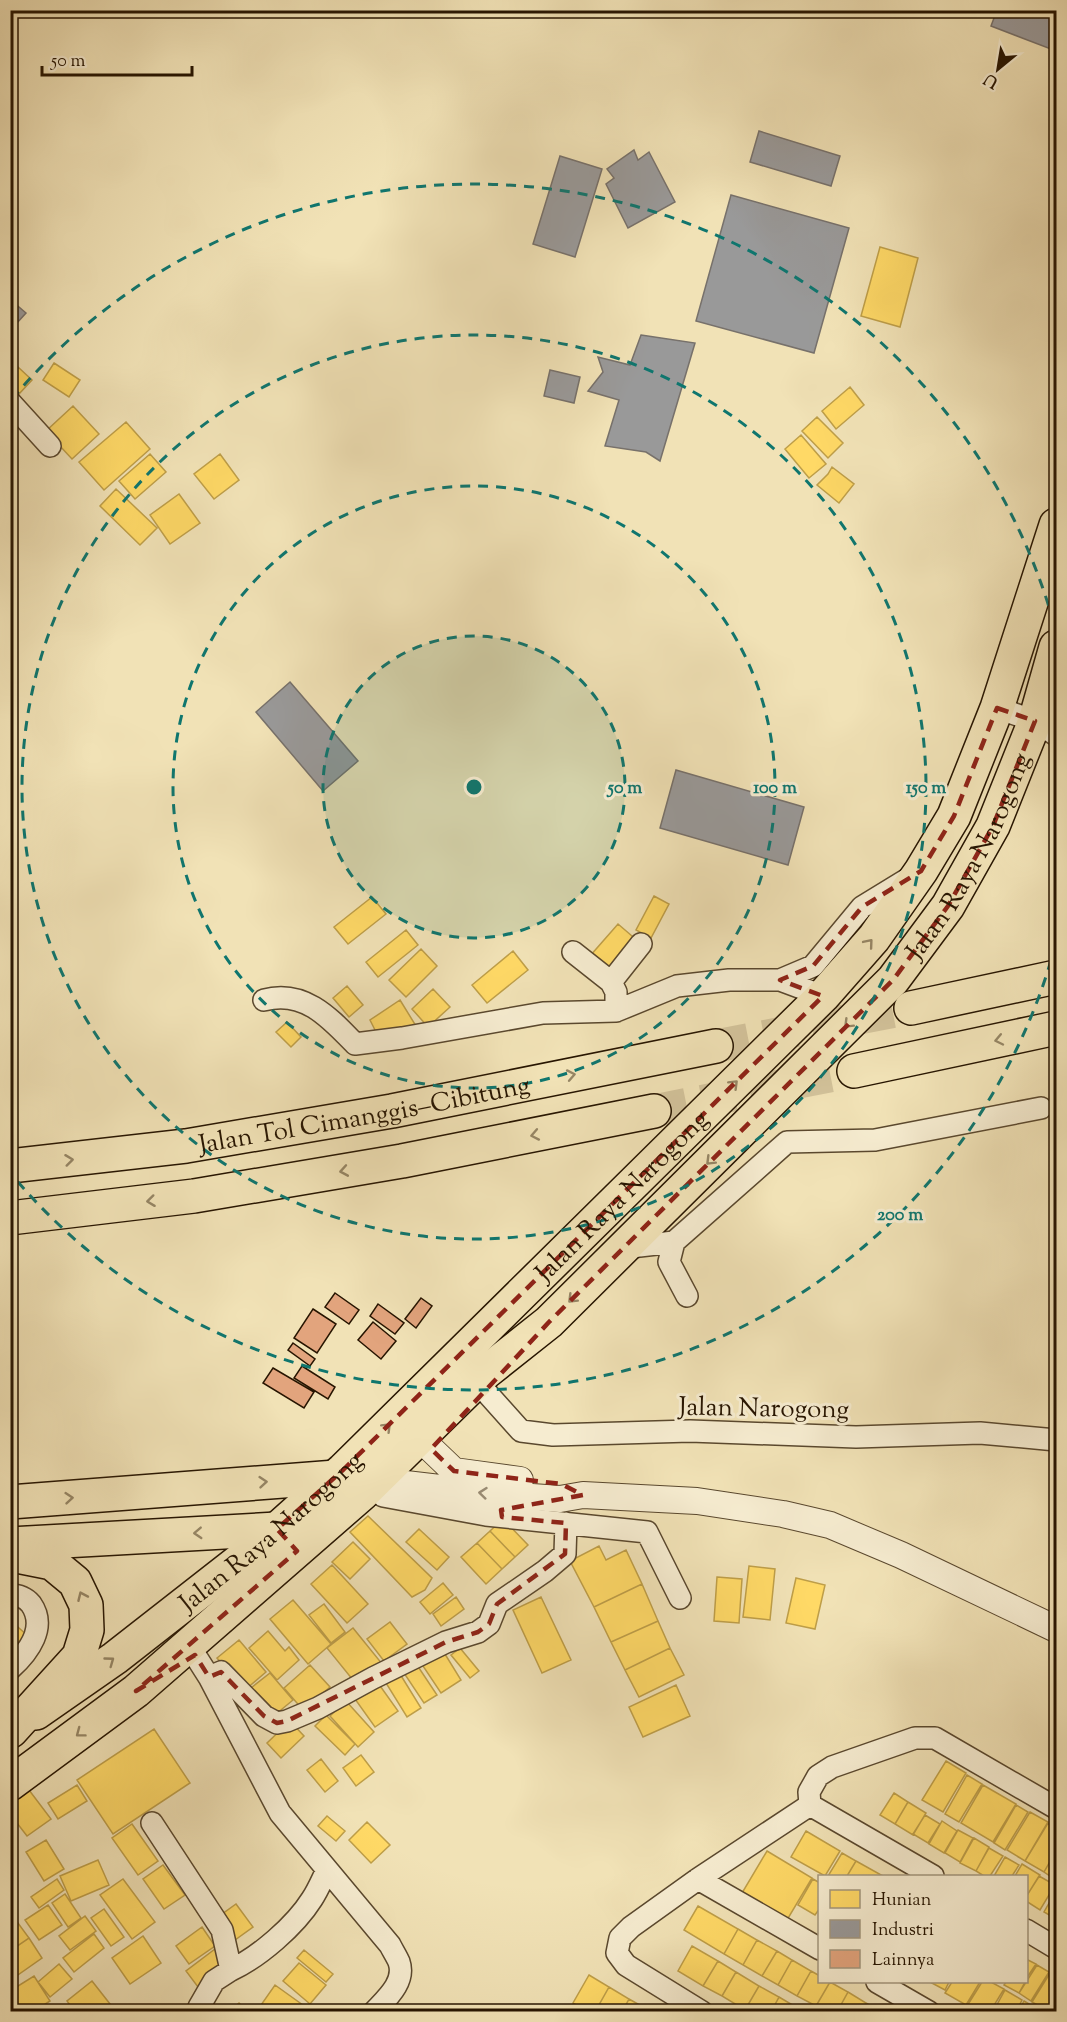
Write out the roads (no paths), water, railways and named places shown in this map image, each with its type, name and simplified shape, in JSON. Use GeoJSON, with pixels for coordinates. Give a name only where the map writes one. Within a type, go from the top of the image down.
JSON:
{"type":"FeatureCollection","features":[{"type":"Feature","properties":{"kind":"main road","name":"Jalan Raya Narogong"},"geometry":{"type":"LineString","coordinates":[[368,1488],[874,938],[921,871],[954,816],[997,708],[1056,525]]}},
{"type":"Feature","properties":{"kind":"main road","name":"Jalan Raya Narogong"},"geometry":{"type":"LineString","coordinates":[[10,1784],[136,1691],[287,1540],[368,1488],[486,1372],[549,1322],[893,980],[948,906],[1046,728],[1056,647]]}},
{"type":"Feature","properties":{"kind":"main road"},"geometry":{"type":"LineString","coordinates":[[911,1008],[1056,977]]}},
{"type":"Feature","properties":{"kind":"main road"},"geometry":{"type":"LineString","coordinates":[[854,1071],[1056,1028]]}},
{"type":"Feature","properties":{"kind":"main road","name":"Jalan Tol Cimanggis–Cibitung"},"geometry":{"type":"LineString","coordinates":[[10,1166],[186,1146],[381,1113],[716,1046]]}},
{"type":"Feature","properties":{"kind":"main road","name":"Jalan Tol Cimanggis–Cibitung"},"geometry":{"type":"LineString","coordinates":[[10,1218],[194,1196],[402,1161],[654,1111]]}},
{"type":"Feature","properties":{"kind":"main road"},"geometry":{"type":"LineString","coordinates":[[136,1691],[202,1666],[211,1646],[286,1583],[368,1488],[431,1449],[487,1393],[549,1322]]}},
{"type":"Feature","properties":{"kind":"main road"},"geometry":{"type":"LineString","coordinates":[[10,1502],[368,1488]]}},
{"type":"Feature","properties":{"kind":"main road","name":"Jalan Raya Narogong"},"geometry":{"type":"LineString","coordinates":[[11,1731],[115,1658],[257,1547],[287,1540]]}},
{"type":"Feature","properties":{"kind":"main road"},"geometry":{"type":"LineString","coordinates":[[10,1544],[287,1540]]}},
{"type":"Feature","properties":{"kind":"main road"},"geometry":{"type":"LineString","coordinates":[[10,1555],[52,1563],[75,1581],[86,1605],[87,1630],[79,1656],[11,1731]]}},
{"type":"Feature","properties":{"kind":"street"},"geometry":{"type":"LineString","coordinates":[[10,402],[50,446]]}},
{"type":"Feature","properties":{"kind":"street"},"geometry":{"type":"LineString","coordinates":[[997,708],[1046,728]]}},
{"type":"Feature","properties":{"kind":"street"},"geometry":{"type":"LineString","coordinates":[[780,980],[813,966],[862,907],[921,871]]}},
{"type":"Feature","properties":{"kind":"street"},"geometry":{"type":"LineString","coordinates":[[611,982],[641,944]]}},
{"type":"Feature","properties":{"kind":"street"},"geometry":{"type":"LineString","coordinates":[[573,952],[611,982],[615,992],[616,1011]]}},
{"type":"Feature","properties":{"kind":"street"},"geometry":{"type":"LineString","coordinates":[[264,1000],[279,996],[311,1004],[355,1044],[543,1013],[616,1011],[677,986],[729,980],[780,980],[823,996]]}},
{"type":"Feature","properties":{"kind":"street"},"geometry":{"type":"LineString","coordinates":[[687,1296],[669,1262],[674,1242],[787,1142],[875,1140],[1041,1108]]}},
{"type":"Feature","properties":{"kind":"street"},"geometry":{"type":"LineString","coordinates":[[622,1248],[674,1242]]}},
{"type":"Feature","properties":{"kind":"street","name":"Jalan Narogong"},"geometry":{"type":"LineString","coordinates":[[487,1393],[521,1431],[553,1435],[690,1431],[856,1437],[980,1434],[1056,1440]]}},
{"type":"Feature","properties":{"kind":"street"},"geometry":{"type":"LineString","coordinates":[[431,1449],[454,1471],[561,1484],[583,1495]]}},
{"type":"Feature","properties":{"kind":"street"},"geometry":{"type":"LineString","coordinates":[[368,1488],[560,1499],[583,1495],[697,1500],[783,1514],[830,1525],[901,1555],[1056,1629]]}},
{"type":"Feature","properties":{"kind":"street"},"geometry":{"type":"LineString","coordinates":[[368,1488],[486,1515],[647,1532],[680,1599]]}},
{"type":"Feature","properties":{"kind":"street"},"geometry":{"type":"LineString","coordinates":[[202,1666],[221,1672],[264,1716],[277,1723],[287,1721],[318,1708],[446,1642],[478,1632],[489,1624],[497,1604],[566,1554],[566,1523]]}},
{"type":"Feature","properties":{"kind":"street"},"geometry":{"type":"LineString","coordinates":[[10,1595],[19,1594],[29,1602],[36,1614],[38,1629],[33,1641],[10,1669]]}},
{"type":"Feature","properties":{"kind":"street"},"geometry":{"type":"LineString","coordinates":[[202,1666],[280,1813],[390,1945],[400,1964],[400,1977],[392,1993],[374,2012]]}},
{"type":"Feature","properties":{"kind":"street"},"geometry":{"type":"LineString","coordinates":[[810,1805],[809,1792],[818,1776],[832,1767],[925,1736],[935,1738],[1056,1808]]}},
{"type":"Feature","properties":{"kind":"street"},"geometry":{"type":"LineString","coordinates":[[810,1805],[931,1875]]}},
{"type":"Feature","properties":{"kind":"street"},"geometry":{"type":"LineString","coordinates":[[702,2012],[626,1965],[617,1953],[620,1938],[631,1927],[698,1879],[810,1805]]}},
{"type":"Feature","properties":{"kind":"street"},"geometry":{"type":"LineString","coordinates":[[152,1823],[222,1930],[231,1970]]}},
{"type":"Feature","properties":{"kind":"street"},"geometry":{"type":"LineString","coordinates":[[200,2012],[200,2007],[214,1981],[247,1962],[296,1919],[312,1899],[327,1870]]}},
{"type":"Feature","properties":{"kind":"street"},"geometry":{"type":"LineString","coordinates":[[698,1879],[818,1947]]}},
{"type":"Feature","properties":{"kind":"street"},"geometry":{"type":"LineString","coordinates":[[1028,1931],[1056,1948]]}},
{"type":"Feature","properties":{"kind":"street"},"geometry":{"type":"LineString","coordinates":[[879,1983],[929,2012]]}},
{"type":"Feature","properties":{"kind":"tunnel"},"geometry":{"type":"LineString","coordinates":[[716,1046],[911,1008]]}},
{"type":"Feature","properties":{"kind":"tunnel"},"geometry":{"type":"LineString","coordinates":[[654,1111],[854,1071]]}}]}
